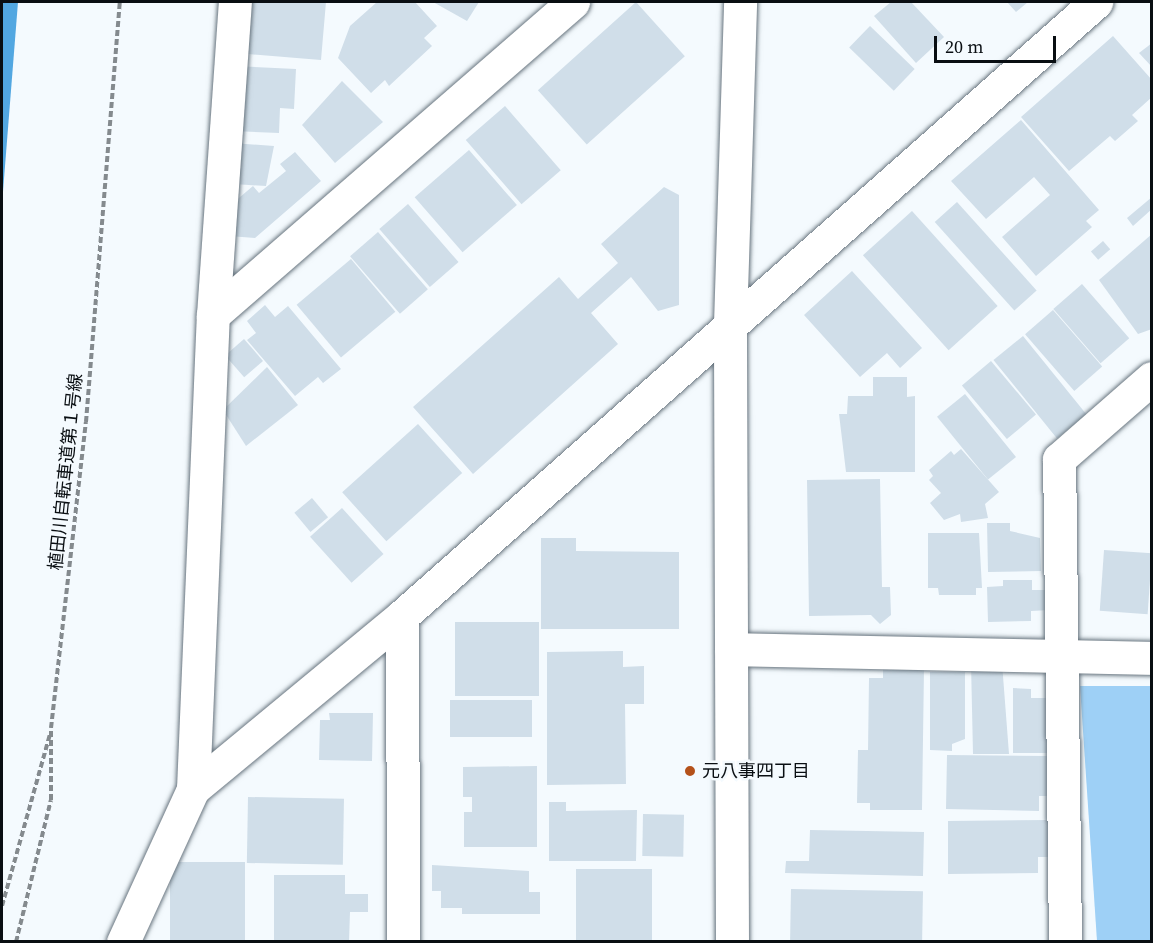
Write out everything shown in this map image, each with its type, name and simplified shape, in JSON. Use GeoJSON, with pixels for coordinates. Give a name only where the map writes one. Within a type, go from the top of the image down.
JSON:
{"type":"FeatureCollection","features":[{"type":"Feature","properties":{"kind":"street"},"geometry":{"type":"LineString","coordinates":[[123,942],[193,789],[213,315],[235,2]]}},
{"type":"Feature","properties":{"kind":"street"},"geometry":{"type":"LineString","coordinates":[[213,315],[573,2]]}},
{"type":"Feature","properties":{"kind":"street"},"geometry":{"type":"LineString","coordinates":[[732,942],[730,324],[740,2]]}},
{"type":"Feature","properties":{"kind":"street"},"geometry":{"type":"LineString","coordinates":[[193,789],[402,616],[1096,2]]}},
{"type":"Feature","properties":{"kind":"street"},"geometry":{"type":"LineString","coordinates":[[1065,942],[1058,658],[1059,459],[1152,378]]}},
{"type":"Feature","properties":{"kind":"street"},"geometry":{"type":"LineString","coordinates":[[402,616],[403,942]]}},
{"type":"Feature","properties":{"kind":"street"},"geometry":{"type":"LineString","coordinates":[[730,649],[1058,658],[1152,658]]}},
{"type":"Feature","properties":{"kind":"path","name":"植田川自転車道第１号線"},"geometry":{"type":"LineString","coordinates":[[16,942],[51,800],[51,728],[86,422],[120,2]]}},
{"type":"Feature","properties":{"kind":"path"},"geometry":{"type":"LineString","coordinates":[[2,906],[51,728]]}},
{"type":"Feature","properties":{"kind":"shaded area"},"geometry":{"type":"Polygon","coordinates":[[[2,2],[18,2],[2,204],[2,2]]]}},
{"type":"Feature","properties":{"kind":"shaded area"},"geometry":{"type":"Polygon","coordinates":[[[1080,686],[1151,686],[1151,941],[1097,941],[1080,686]]]}},
{"type":"Feature","properties":{"kind":"building"},"geometry":{"type":"Polygon","coordinates":[[[246,2],[326,2],[321,60],[248,54],[252,9],[245,9],[246,2]]]}},
{"type":"Feature","properties":{"kind":"building"},"geometry":{"type":"Polygon","coordinates":[[[377,2],[415,2],[437,26],[424,38],[432,46],[389,86],[385,80],[371,93],[338,58],[350,26],[377,2]]]}},
{"type":"Feature","properties":{"kind":"building"},"geometry":{"type":"Polygon","coordinates":[[[433,2],[479,2],[467,21],[433,2]]]}},
{"type":"Feature","properties":{"kind":"building"},"geometry":{"type":"Polygon","coordinates":[[[636,2],[685,56],[587,145],[538,90],[636,2]]]}},
{"type":"Feature","properties":{"kind":"building"},"geometry":{"type":"Polygon","coordinates":[[[891,2],[911,2],[944,37],[916,63],[874,16],[891,2]]]}},
{"type":"Feature","properties":{"kind":"building"},"geometry":{"type":"Polygon","coordinates":[[[1007,2],[1028,2],[1016,12],[1007,2]]]}},
{"type":"Feature","properties":{"kind":"building"},"geometry":{"type":"Polygon","coordinates":[[[870,26],[915,69],[894,91],[849,48],[870,26]]]}},
{"type":"Feature","properties":{"kind":"building"},"geometry":{"type":"Polygon","coordinates":[[[1113,36],[1152,80],[1152,97],[1132,115],[1138,121],[1115,141],[1110,136],[1069,171],[1021,117],[1113,36]]]}},
{"type":"Feature","properties":{"kind":"building"},"geometry":{"type":"Polygon","coordinates":[[[1152,43],[1152,67],[1139,53],[1152,43]]]}},
{"type":"Feature","properties":{"kind":"building"},"geometry":{"type":"Polygon","coordinates":[[[236,66],[296,69],[294,109],[280,108],[279,133],[233,131],[236,66]]]}},
{"type":"Feature","properties":{"kind":"building"},"geometry":{"type":"Polygon","coordinates":[[[342,81],[383,122],[335,163],[302,125],[342,81]]]}},
{"type":"Feature","properties":{"kind":"building"},"geometry":{"type":"Polygon","coordinates":[[[505,106],[561,170],[522,204],[466,140],[505,106]]]}},
{"type":"Feature","properties":{"kind":"building"},"geometry":{"type":"Polygon","coordinates":[[[1021,120],[1099,210],[1086,221],[1092,227],[1036,276],[1002,237],[1050,195],[1034,177],[986,219],[951,181],[1021,120]]]}},
{"type":"Feature","properties":{"kind":"building"},"geometry":{"type":"Polygon","coordinates":[[[232,143],[274,146],[266,186],[234,184],[232,143]]]}},
{"type":"Feature","properties":{"kind":"building"},"geometry":{"type":"Polygon","coordinates":[[[469,150],[517,205],[463,252],[415,197],[469,150]]]}},
{"type":"Feature","properties":{"kind":"building"},"geometry":{"type":"Polygon","coordinates":[[[295,152],[321,181],[255,238],[229,236],[233,203],[253,186],[259,193],[286,171],[280,164],[295,152]]]}},
{"type":"Feature","properties":{"kind":"building"},"geometry":{"type":"Polygon","coordinates":[[[664,187],[679,195],[679,305],[658,311],[631,277],[591,313],[618,344],[473,474],[413,407],[559,277],[578,299],[618,263],[601,244],[664,187]]]}},
{"type":"Feature","properties":{"kind":"building"},"geometry":{"type":"Polygon","coordinates":[[[1152,197],[1152,209],[1133,226],[1127,218],[1152,197]]]}},
{"type":"Feature","properties":{"kind":"building"},"geometry":{"type":"Polygon","coordinates":[[[957,202],[1037,290],[1014,311],[935,222],[957,202]]]}},
{"type":"Feature","properties":{"kind":"building"},"geometry":{"type":"Polygon","coordinates":[[[408,204],[459,262],[430,287],[379,229],[408,204]]]}},
{"type":"Feature","properties":{"kind":"building"},"geometry":{"type":"Polygon","coordinates":[[[912,211],[998,306],[949,350],[863,255],[912,211]]]}},
{"type":"Feature","properties":{"kind":"building"},"geometry":{"type":"Polygon","coordinates":[[[378,232],[428,289],[400,314],[350,256],[378,232]]]}},
{"type":"Feature","properties":{"kind":"building"},"geometry":{"type":"Polygon","coordinates":[[[1152,234],[1152,329],[1138,334],[1099,280],[1152,234]]]}},
{"type":"Feature","properties":{"kind":"building"},"geometry":{"type":"Polygon","coordinates":[[[1103,241],[1110,249],[1098,260],[1091,251],[1103,241]]]}},
{"type":"Feature","properties":{"kind":"building"},"geometry":{"type":"Polygon","coordinates":[[[351,259],[395,312],[341,357],[297,305],[351,259]]]}},
{"type":"Feature","properties":{"kind":"building"},"geometry":{"type":"Polygon","coordinates":[[[852,271],[922,348],[900,368],[887,353],[860,377],[804,315],[852,271]]]}},
{"type":"Feature","properties":{"kind":"building"},"geometry":{"type":"Polygon","coordinates":[[[1082,284],[1129,338],[1101,363],[1053,309],[1082,284]]]}},
{"type":"Feature","properties":{"kind":"building"},"geometry":{"type":"Polygon","coordinates":[[[265,305],[275,317],[288,306],[341,369],[323,383],[318,377],[295,396],[247,340],[256,333],[247,321],[265,305]]]}},
{"type":"Feature","properties":{"kind":"building"},"geometry":{"type":"Polygon","coordinates":[[[1053,310],[1102,367],[1074,391],[1025,334],[1053,310]]]}},
{"type":"Feature","properties":{"kind":"building"},"geometry":{"type":"Polygon","coordinates":[[[1023,336],[1087,414],[1057,438],[993,360],[1023,336]]]}},
{"type":"Feature","properties":{"kind":"building"},"geometry":{"type":"Polygon","coordinates":[[[244,339],[263,361],[244,377],[225,355],[244,339]]]}},
{"type":"Feature","properties":{"kind":"building"},"geometry":{"type":"Polygon","coordinates":[[[991,361],[1036,415],[1007,439],[962,385],[991,361]]]}},
{"type":"Feature","properties":{"kind":"building"},"geometry":{"type":"Polygon","coordinates":[[[267,367],[298,405],[246,446],[223,410],[267,367]]]}},
{"type":"Feature","properties":{"kind":"building"},"geometry":{"type":"Polygon","coordinates":[[[873,377],[907,377],[907,397],[915,396],[915,472],[846,472],[839,414],[847,414],[848,396],[873,396],[873,377]]]}},
{"type":"Feature","properties":{"kind":"building"},"geometry":{"type":"Polygon","coordinates":[[[965,394],[1016,457],[988,480],[937,417],[965,394]]]}},
{"type":"Feature","properties":{"kind":"building"},"geometry":{"type":"Polygon","coordinates":[[[418,424],[462,473],[386,541],[342,492],[418,424]]]}},
{"type":"Feature","properties":{"kind":"building"},"geometry":{"type":"Polygon","coordinates":[[[961,449],[999,492],[985,504],[988,518],[961,522],[960,514],[944,520],[930,503],[941,493],[929,480],[933,476],[929,470],[951,451],[954,455],[961,449]]]}},
{"type":"Feature","properties":{"kind":"building"},"geometry":{"type":"Polygon","coordinates":[[[880,479],[882,587],[890,587],[891,615],[880,624],[871,615],[809,616],[807,480],[880,479]]]}},
{"type":"Feature","properties":{"kind":"building"},"geometry":{"type":"Polygon","coordinates":[[[312,498],[328,517],[310,532],[294,513],[312,498]]]}},
{"type":"Feature","properties":{"kind":"building"},"geometry":{"type":"Polygon","coordinates":[[[342,508],[383,554],[352,583],[310,537],[342,508]]]}},
{"type":"Feature","properties":{"kind":"building"},"geometry":{"type":"Polygon","coordinates":[[[987,523],[1010,523],[1010,531],[1040,538],[1041,571],[988,572],[987,523]]]}},
{"type":"Feature","properties":{"kind":"building"},"geometry":{"type":"Polygon","coordinates":[[[928,533],[979,533],[982,588],[976,588],[976,595],[939,595],[938,588],[928,588],[928,533]]]}},
{"type":"Feature","properties":{"kind":"building"},"geometry":{"type":"Polygon","coordinates":[[[541,538],[576,538],[576,551],[679,552],[679,629],[541,629],[541,538]]]}},
{"type":"Feature","properties":{"kind":"building"},"geometry":{"type":"Polygon","coordinates":[[[1104,550],[1152,553],[1148,614],[1100,611],[1104,550]]]}},
{"type":"Feature","properties":{"kind":"building"},"geometry":{"type":"Polygon","coordinates":[[[1003,580],[1032,580],[1032,590],[1050,590],[1050,610],[1031,611],[1031,621],[988,622],[987,587],[1003,586],[1003,580]]]}},
{"type":"Feature","properties":{"kind":"building"},"geometry":{"type":"Polygon","coordinates":[[[455,622],[539,622],[539,696],[455,696],[455,622]]]}},
{"type":"Feature","properties":{"kind":"building"},"geometry":{"type":"Polygon","coordinates":[[[623,651],[623,667],[644,666],[644,704],[625,704],[626,784],[547,785],[547,652],[623,651]]]}},
{"type":"Feature","properties":{"kind":"building"},"geometry":{"type":"Polygon","coordinates":[[[971,663],[1002,663],[1009,754],[973,754],[971,663]]]}},
{"type":"Feature","properties":{"kind":"building"},"geometry":{"type":"Polygon","coordinates":[[[883,669],[924,669],[922,810],[870,810],[870,803],[857,803],[858,750],[868,750],[869,678],[883,678],[883,669]]]}},
{"type":"Feature","properties":{"kind":"building"},"geometry":{"type":"Polygon","coordinates":[[[930,672],[965,672],[965,739],[952,744],[952,751],[930,750],[930,672]]]}},
{"type":"Feature","properties":{"kind":"building"},"geometry":{"type":"Polygon","coordinates":[[[1013,688],[1031,689],[1031,698],[1047,698],[1047,753],[1013,753],[1013,688]]]}},
{"type":"Feature","properties":{"kind":"building"},"geometry":{"type":"Polygon","coordinates":[[[450,700],[532,700],[532,737],[450,737],[450,700]]]}},
{"type":"Feature","properties":{"kind":"building"},"geometry":{"type":"Polygon","coordinates":[[[329,713],[373,713],[372,761],[319,760],[320,720],[330,720],[329,713]]]}},
{"type":"Feature","properties":{"kind":"building"},"geometry":{"type":"Polygon","coordinates":[[[947,755],[1047,756],[1047,796],[1039,796],[1039,811],[946,809],[947,755]]]}},
{"type":"Feature","properties":{"kind":"building"},"geometry":{"type":"Polygon","coordinates":[[[537,766],[537,847],[464,847],[464,812],[472,812],[472,797],[463,797],[463,767],[537,766]]]}},
{"type":"Feature","properties":{"kind":"building"},"geometry":{"type":"Polygon","coordinates":[[[248,797],[344,799],[343,865],[247,863],[248,797]]]}},
{"type":"Feature","properties":{"kind":"building"},"geometry":{"type":"Polygon","coordinates":[[[549,802],[566,802],[566,811],[637,810],[636,861],[549,861],[549,802]]]}},
{"type":"Feature","properties":{"kind":"building"},"geometry":{"type":"Polygon","coordinates":[[[643,814],[684,815],[683,857],[642,856],[643,814]]]}},
{"type":"Feature","properties":{"kind":"building"},"geometry":{"type":"Polygon","coordinates":[[[1049,820],[1049,857],[1038,857],[1038,873],[948,874],[948,821],[1049,820]]]}},
{"type":"Feature","properties":{"kind":"building"},"geometry":{"type":"Polygon","coordinates":[[[810,830],[924,832],[923,876],[785,873],[786,861],[809,861],[810,830]]]}},
{"type":"Feature","properties":{"kind":"building"},"geometry":{"type":"Polygon","coordinates":[[[170,862],[245,862],[245,942],[170,942],[170,862]]]}},
{"type":"Feature","properties":{"kind":"building"},"geometry":{"type":"Polygon","coordinates":[[[432,865],[529,871],[529,892],[540,892],[540,914],[462,914],[462,908],[441,908],[441,891],[432,891],[432,865]]]}},
{"type":"Feature","properties":{"kind":"building"},"geometry":{"type":"Polygon","coordinates":[[[576,869],[652,869],[652,942],[576,942],[576,869]]]}},
{"type":"Feature","properties":{"kind":"building"},"geometry":{"type":"Polygon","coordinates":[[[274,875],[345,875],[345,894],[368,894],[368,912],[350,912],[349,942],[274,942],[274,875]]]}},
{"type":"Feature","properties":{"kind":"building"},"geometry":{"type":"Polygon","coordinates":[[[791,889],[923,891],[922,942],[790,942],[791,889]]]}},
{"type":"Feature","properties":{"kind":"place","name":"元八事四丁目"},"geometry":{"type":"Point","coordinates":[690,771]}}]}
